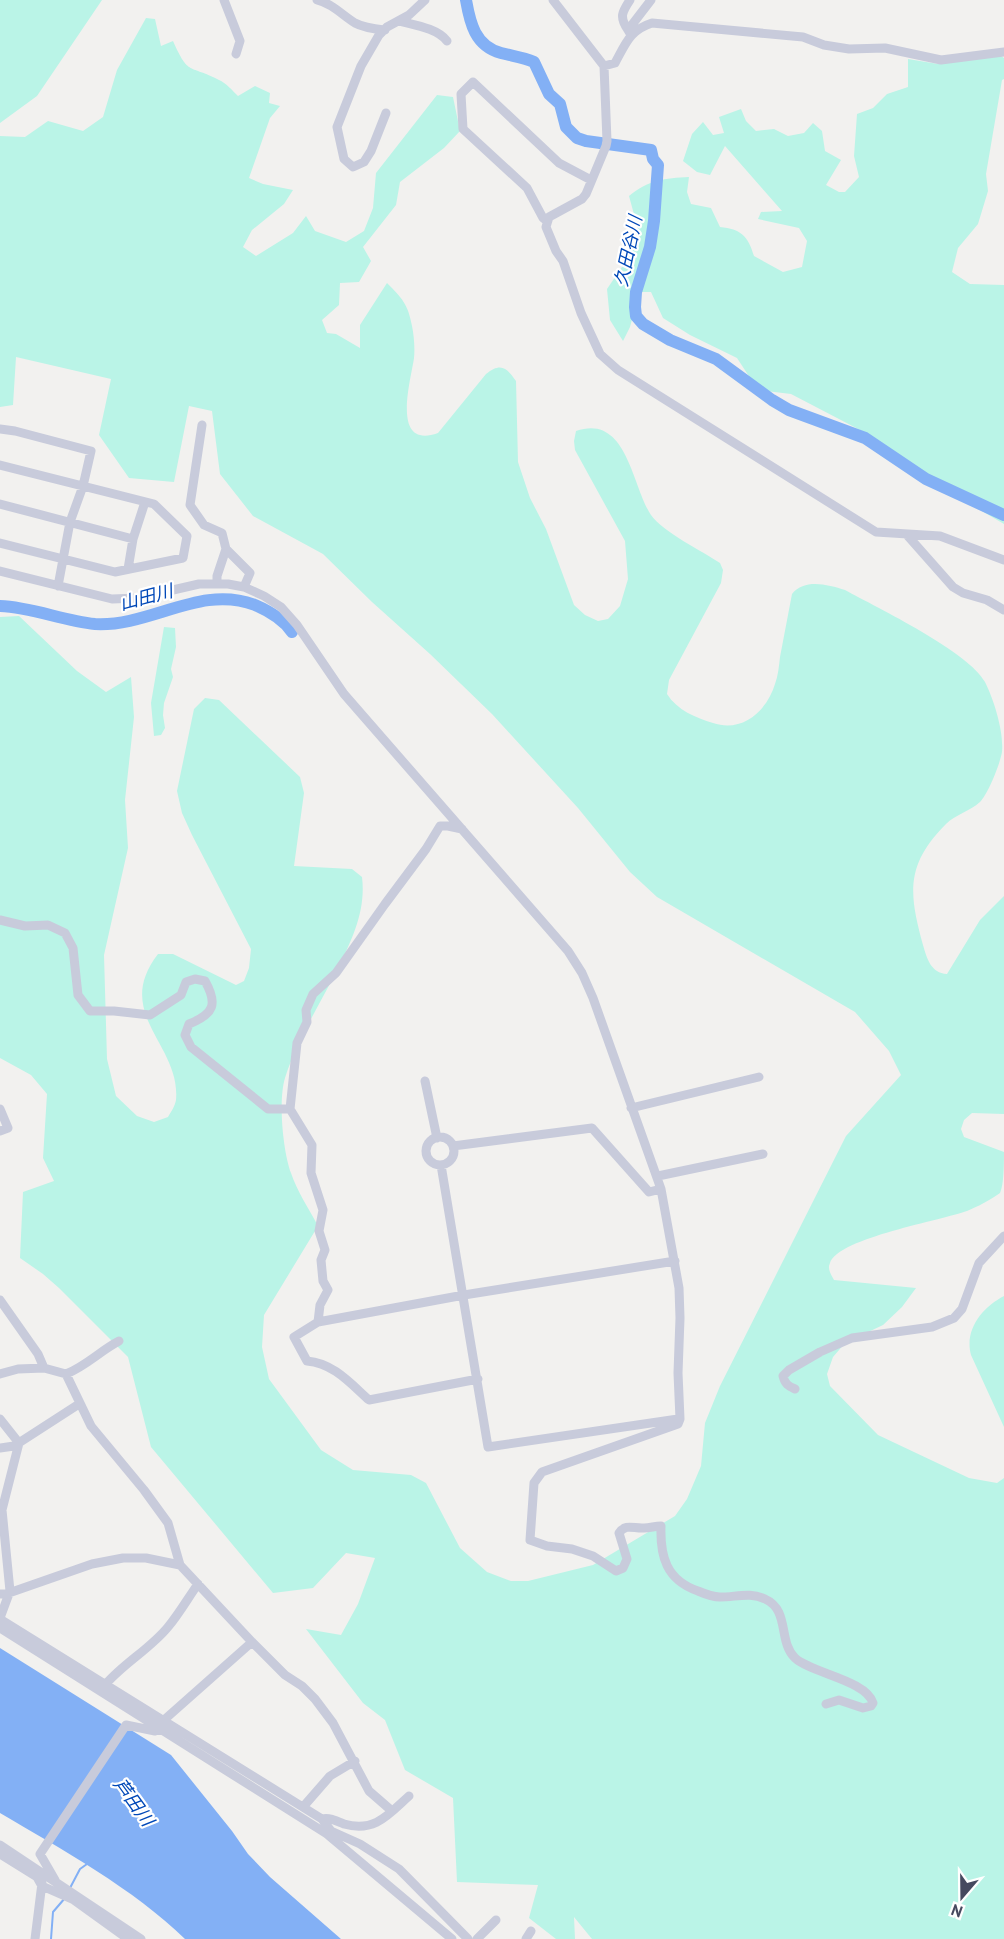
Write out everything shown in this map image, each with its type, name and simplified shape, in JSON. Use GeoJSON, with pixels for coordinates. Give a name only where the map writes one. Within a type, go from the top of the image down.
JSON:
{"type":"FeatureCollection","features":[{"type":"Feature","properties":{"kind":"street"},"geometry":{"type":"LineString","coordinates":[[224,0],[240,41],[236,54]]}},
{"type":"Feature","properties":{"kind":"street"},"geometry":{"type":"LineString","coordinates":[[317,0],[328,2],[356,24],[385,30]]}},
{"type":"Feature","properties":{"kind":"street"},"geometry":{"type":"LineString","coordinates":[[386,113],[371,151],[364,162],[353,167],[344,159],[338,140],[337,127],[360,66],[385,30],[409,15],[424,0]]}},
{"type":"Feature","properties":{"kind":"street"},"geometry":{"type":"LineString","coordinates":[[553,0],[604,66],[607,144],[582,200],[549,217],[546,227],[563,261],[581,313],[600,354],[606,361],[876,532],[940,536],[1004,560]]}},
{"type":"Feature","properties":{"kind":"street"},"geometry":{"type":"LineString","coordinates":[[630,0],[622,13],[622,21],[630,32]]}},
{"type":"Feature","properties":{"kind":"street"},"geometry":{"type":"LineString","coordinates":[[604,66],[615,63],[630,32],[651,0]]}},
{"type":"Feature","properties":{"kind":"street"},"geometry":{"type":"LineString","coordinates":[[399,21],[431,30],[447,41]]}},
{"type":"Feature","properties":{"kind":"street"},"geometry":{"type":"LineString","coordinates":[[630,32],[652,23],[803,37],[824,45],[849,49],[885,48],[941,60],[1004,52]]}},
{"type":"Feature","properties":{"kind":"street"},"geometry":{"type":"LineString","coordinates":[[547,221],[543,218],[527,188],[463,129],[461,94],[473,82],[559,163],[591,180]]}},
{"type":"Feature","properties":{"kind":"street"},"geometry":{"type":"LineString","coordinates":[[202,425],[190,505],[204,525],[222,533],[226,549],[217,584]]}},
{"type":"Feature","properties":{"kind":"street"},"geometry":{"type":"LineString","coordinates":[[0,429],[91,451],[70,522],[58,586]]}},
{"type":"Feature","properties":{"kind":"street"},"geometry":{"type":"LineString","coordinates":[[0,465],[154,504],[187,536],[183,558],[115,572],[0,543]]}},
{"type":"Feature","properties":{"kind":"street"},"geometry":{"type":"LineString","coordinates":[[128,569],[132,539],[145,502]]}},
{"type":"Feature","properties":{"kind":"street"},"geometry":{"type":"LineString","coordinates":[[0,504],[132,539]]}},
{"type":"Feature","properties":{"kind":"street"},"geometry":{"type":"LineString","coordinates":[[907,535],[953,588],[987,600],[1004,610]]}},
{"type":"Feature","properties":{"kind":"street"},"geometry":{"type":"LineString","coordinates":[[226,549],[250,573],[244,587]]}},
{"type":"Feature","properties":{"kind":"street"},"geometry":{"type":"LineString","coordinates":[[0,570],[112,599],[138,598],[199,584],[244,587],[281,607],[293,620],[344,694],[568,951],[593,998],[631,1108],[658,1176],[680,1287],[678,1373],[680,1419],[678,1424],[542,1472],[534,1483],[530,1540],[593,1556],[616,1571],[623,1568],[627,1559],[619,1533],[623,1528],[626,1526],[642,1528],[661,1526],[660,1547],[664,1560],[669,1570],[681,1582],[713,1597],[756,1596],[768,1600],[776,1607],[784,1625],[789,1651],[795,1658],[803,1664],[843,1679],[865,1692],[873,1703],[863,1708],[839,1700],[826,1704]]}},
{"type":"Feature","properties":{"kind":"street"},"geometry":{"type":"LineString","coordinates":[[318,1322],[320,1305],[328,1290],[323,1281],[321,1260],[325,1250],[319,1231],[323,1210],[311,1173],[312,1145],[290,1109],[297,1044],[307,1022],[306,1010],[313,994],[336,973],[449,814]]}},
{"type":"Feature","properties":{"kind":"street"},"geometry":{"type":"LineString","coordinates":[[440,826],[462,829]]}},
{"type":"Feature","properties":{"kind":"street"},"geometry":{"type":"LineString","coordinates":[[0,920],[25,926],[48,925],[65,933],[73,948],[78,995],[90,1011],[114,1011],[150,1016],[181,995],[186,982],[195,979],[205,981],[211,992],[212,1008],[205,1018],[189,1024],[185,1035],[191,1047],[268,1109],[290,1109]]}},
{"type":"Feature","properties":{"kind":"street"},"geometry":{"type":"LineString","coordinates":[[631,1108],[759,1077]]}},
{"type":"Feature","properties":{"kind":"street"},"geometry":{"type":"LineString","coordinates":[[424,1081],[437,1138]]}},
{"type":"Feature","properties":{"kind":"street"},"geometry":{"type":"LineString","coordinates":[[0,1109],[8,1128],[0,1131]]}},
{"type":"Feature","properties":{"kind":"street"},"geometry":{"type":"LineString","coordinates":[[453,1146],[592,1128],[649,1192],[661,1189]]}},
{"type":"Feature","properties":{"kind":"street"},"geometry":{"type":"LineString","coordinates":[[437,1138],[448,1140],[453,1146],[452,1159],[441,1165],[428,1160],[426,1151],[429,1142],[437,1138]]}},
{"type":"Feature","properties":{"kind":"street"},"geometry":{"type":"LineString","coordinates":[[658,1176],[763,1154]]}},
{"type":"Feature","properties":{"kind":"street"},"geometry":{"type":"LineString","coordinates":[[441,1165],[488,1447],[680,1419]]}},
{"type":"Feature","properties":{"kind":"street"},"geometry":{"type":"LineString","coordinates":[[795,1389],[787,1386],[783,1376],[820,1352],[852,1338],[932,1327],[954,1318],[962,1309],[979,1263],[1004,1236]]}},
{"type":"Feature","properties":{"kind":"street"},"geometry":{"type":"LineString","coordinates":[[478,1378],[369,1400],[342,1375],[319,1362],[307,1361],[294,1336],[318,1322],[464,1295],[675,1261]]}},
{"type":"Feature","properties":{"kind":"street"},"geometry":{"type":"LineString","coordinates":[[0,1300],[38,1354],[44,1368]]}},
{"type":"Feature","properties":{"kind":"street"},"geometry":{"type":"LineString","coordinates":[[0,1374],[18,1369],[44,1368],[66,1374],[119,1341]]}},
{"type":"Feature","properties":{"kind":"street"},"geometry":{"type":"LineString","coordinates":[[66,1374],[91,1426],[168,1523],[180,1564],[252,1642],[285,1675],[302,1686],[315,1699],[355,1761],[369,1791],[392,1811]]}},
{"type":"Feature","properties":{"kind":"street"},"geometry":{"type":"LineString","coordinates":[[0,1448],[14,1446],[80,1404]]}},
{"type":"Feature","properties":{"kind":"street"},"geometry":{"type":"LineString","coordinates":[[0,1419],[19,1443]]}},
{"type":"Feature","properties":{"kind":"street"},"geometry":{"type":"LineString","coordinates":[[19,1443],[2,1510],[5,1593],[0,1618],[139,1704],[163,1725],[329,1832],[452,1939]]}},
{"type":"Feature","properties":{"kind":"street"},"geometry":{"type":"LineString","coordinates":[[5,1593],[93,1564],[123,1558],[146,1558],[180,1564]]}},
{"type":"Feature","properties":{"kind":"street"},"geometry":{"type":"LineString","coordinates":[[106,1684],[168,1628],[198,1584]]}},
{"type":"Feature","properties":{"kind":"street"},"geometry":{"type":"LineString","coordinates":[[0,1628],[303,1807],[322,1819],[329,1832],[360,1844],[399,1869],[468,1939]]}},
{"type":"Feature","properties":{"kind":"street"},"geometry":{"type":"LineString","coordinates":[[55,1880],[40,1854],[126,1725],[155,1731],[252,1642]]}},
{"type":"Feature","properties":{"kind":"street"},"geometry":{"type":"LineString","coordinates":[[303,1807],[330,1776],[355,1761]]}},
{"type":"Feature","properties":{"kind":"street"},"geometry":{"type":"LineString","coordinates":[[322,1819],[326,1818],[348,1825],[369,1826],[378,1823],[409,1796]]}},
{"type":"Feature","properties":{"kind":"street"},"geometry":{"type":"LineString","coordinates":[[0,1845],[68,1888],[141,1939]]}},
{"type":"Feature","properties":{"kind":"street"},"geometry":{"type":"LineString","coordinates":[[0,1854],[37,1877],[42,1886],[74,1900],[128,1939]]}},
{"type":"Feature","properties":{"kind":"street"},"geometry":{"type":"LineString","coordinates":[[35,1867],[41,1878],[42,1886],[35,1939]]}},
{"type":"Feature","properties":{"kind":"street"},"geometry":{"type":"LineString","coordinates":[[42,1886],[66,1890],[68,1888]]}},
{"type":"Feature","properties":{"kind":"street"},"geometry":{"type":"LineString","coordinates":[[477,1939],[496,1920]]}},
{"type":"Feature","properties":{"kind":"green space"},"geometry":{"type":"Polygon","coordinates":[[[0,0],[102,0],[37,96],[0,123],[0,0]]]}},
{"type":"Feature","properties":{"kind":"green space"},"geometry":{"type":"Polygon","coordinates":[[[146,18],[155,19],[161,46],[173,41],[183,60],[191,68],[222,81],[238,96],[255,86],[270,93],[269,103],[280,106],[270,118],[249,178],[263,184],[293,190],[284,204],[252,230],[243,247],[256,256],[293,233],[306,216],[315,231],[346,242],[364,231],[373,208],[376,173],[437,95],[453,97],[460,131],[444,148],[400,182],[396,205],[363,247],[371,261],[359,282],[340,283],[339,305],[322,320],[327,333],[336,334],[360,348],[360,325],[387,283],[397,293],[409,312],[414,338],[414,358],[407,410],[409,423],[414,432],[423,436],[438,433],[491,370],[503,368],[510,373],[516,381],[518,462],[530,498],[546,529],[574,605],[585,615],[598,621],[608,619],[620,606],[628,579],[625,541],[575,450],[574,441],[576,431],[593,428],[607,432],[617,442],[626,455],[651,515],[673,534],[720,563],[723,570],[721,583],[669,680],[667,694],[681,709],[707,721],[724,725],[743,722],[760,711],[776,681],[792,594],[797,589],[810,584],[845,590],[900,619],[961,658],[976,670],[985,682],[998,716],[1001,735],[1002,752],[996,771],[980,802],[946,824],[923,853],[917,867],[913,895],[918,927],[928,960],[937,971],[947,974],[980,920],[1004,896],[1004,1114],[972,1113],[964,1120],[961,1129],[964,1137],[1004,1152],[1001,1189],[1000,1193],[993,1198],[967,1211],[892,1231],[851,1246],[837,1254],[829,1265],[834,1280],[916,1288],[902,1307],[883,1325],[845,1343],[833,1357],[827,1374],[830,1386],[878,1435],[969,1478],[997,1483],[1004,1478],[1004,1939],[592,1939],[574,1917],[575,1939],[556,1939],[529,1918],[538,1885],[457,1882],[453,1798],[405,1770],[385,1720],[363,1703],[306,1629],[341,1635],[358,1604],[375,1558],[346,1553],[313,1588],[273,1593],[151,1447],[128,1357],[59,1288],[20,1258],[23,1192],[54,1181],[43,1158],[47,1094],[31,1075],[0,1058],[0,617],[19,616],[77,671],[106,692],[131,677],[134,717],[125,800],[128,848],[104,955],[107,1059],[116,1096],[137,1116],[154,1122],[168,1117],[176,1100],[175,1080],[145,1012],[142,994],[146,975],[158,954],[173,954],[236,985],[244,981],[249,968],[251,949],[192,835],[182,813],[177,791],[194,709],[205,698],[219,700],[300,777],[304,793],[294,866],[352,869],[362,877],[362,901],[353,935],[302,1036],[285,1078],[282,1112],[288,1164],[296,1186],[318,1226],[264,1315],[262,1347],[269,1379],[321,1450],[353,1470],[411,1475],[426,1483],[460,1548],[487,1572],[511,1581],[528,1581],[593,1565],[675,1516],[687,1499],[701,1466],[705,1423],[720,1386],[846,1136],[901,1075],[889,1051],[855,1012],[657,897],[630,872],[578,808],[492,714],[430,654],[323,554],[253,516],[220,474],[212,411],[189,406],[174,482],[129,478],[99,435],[111,379],[16,357],[13,405],[0,407],[0,136],[25,137],[48,121],[83,131],[103,117],[117,70],[146,18]]]}},
{"type":"Feature","properties":{"kind":"green space"},"geometry":{"type":"Polygon","coordinates":[[[1001,56],[1004,58],[1004,79],[986,174],[988,191],[978,224],[958,248],[952,272],[970,284],[1004,285],[1004,524],[939,486],[862,431],[791,394],[758,390],[737,358],[690,335],[663,318],[651,292],[639,292],[630,327],[623,341],[610,320],[607,289],[628,258],[637,235],[629,196],[650,183],[664,179],[689,177],[687,192],[691,204],[711,208],[720,227],[743,235],[754,256],[783,272],[802,267],[807,241],[799,228],[758,219],[761,212],[782,211],[725,146],[710,175],[697,172],[683,161],[692,134],[703,122],[713,135],[724,133],[719,117],[741,109],[746,121],[756,131],[774,129],[788,136],[804,133],[813,123],[822,131],[825,151],[841,160],[826,185],[839,192],[845,192],[859,177],[854,156],[857,114],[873,108],[887,94],[908,87],[908,59],[938,64],[1001,56]]]}},
{"type":"Feature","properties":{"kind":"green space"},"geometry":{"type":"Polygon","coordinates":[[[164,627],[175,628],[176,647],[171,669],[173,677],[164,703],[165,728],[161,735],[154,736],[151,703],[164,627]]]}},
{"type":"Feature","properties":{"kind":"green space"},"geometry":{"type":"Polygon","coordinates":[[[1004,1296],[1004,1427],[971,1355],[970,1336],[982,1313],[1004,1296]]]}},
{"type":"Feature","properties":{"kind":"water","name":"芦田川"},"geometry":{"type":"Polygon","coordinates":[[[0,1648],[171,1755],[248,1854],[270,1877],[341,1939],[185,1939],[143,1903],[120,1887],[0,1813],[0,1648]]]}},
{"type":"Feature","properties":{"kind":"waterway","name":"久田谷川"},"geometry":{"type":"LineString","coordinates":[[466,0],[472,25],[485,45],[492,50],[534,62],[549,94],[560,104],[566,127],[577,138],[651,150],[653,159],[658,165],[654,221],[650,247],[636,292],[635,307],[636,316],[643,324],[670,340],[716,359],[789,410],[865,438],[926,479],[1004,515]]}},
{"type":"Feature","properties":{"kind":"waterway","name":"山田川"},"geometry":{"type":"LineString","coordinates":[[0,606],[95,624],[136,619],[195,603],[235,600],[255,605],[270,613],[292,632]]}},
{"type":"Feature","properties":{"kind":"waterway"},"geometry":{"type":"LineString","coordinates":[[70,1888],[80,1869],[87,1864]]}},
{"type":"Feature","properties":{"kind":"waterway"},"geometry":{"type":"LineString","coordinates":[[51,1939],[53,1912],[65,1898]]}}]}
